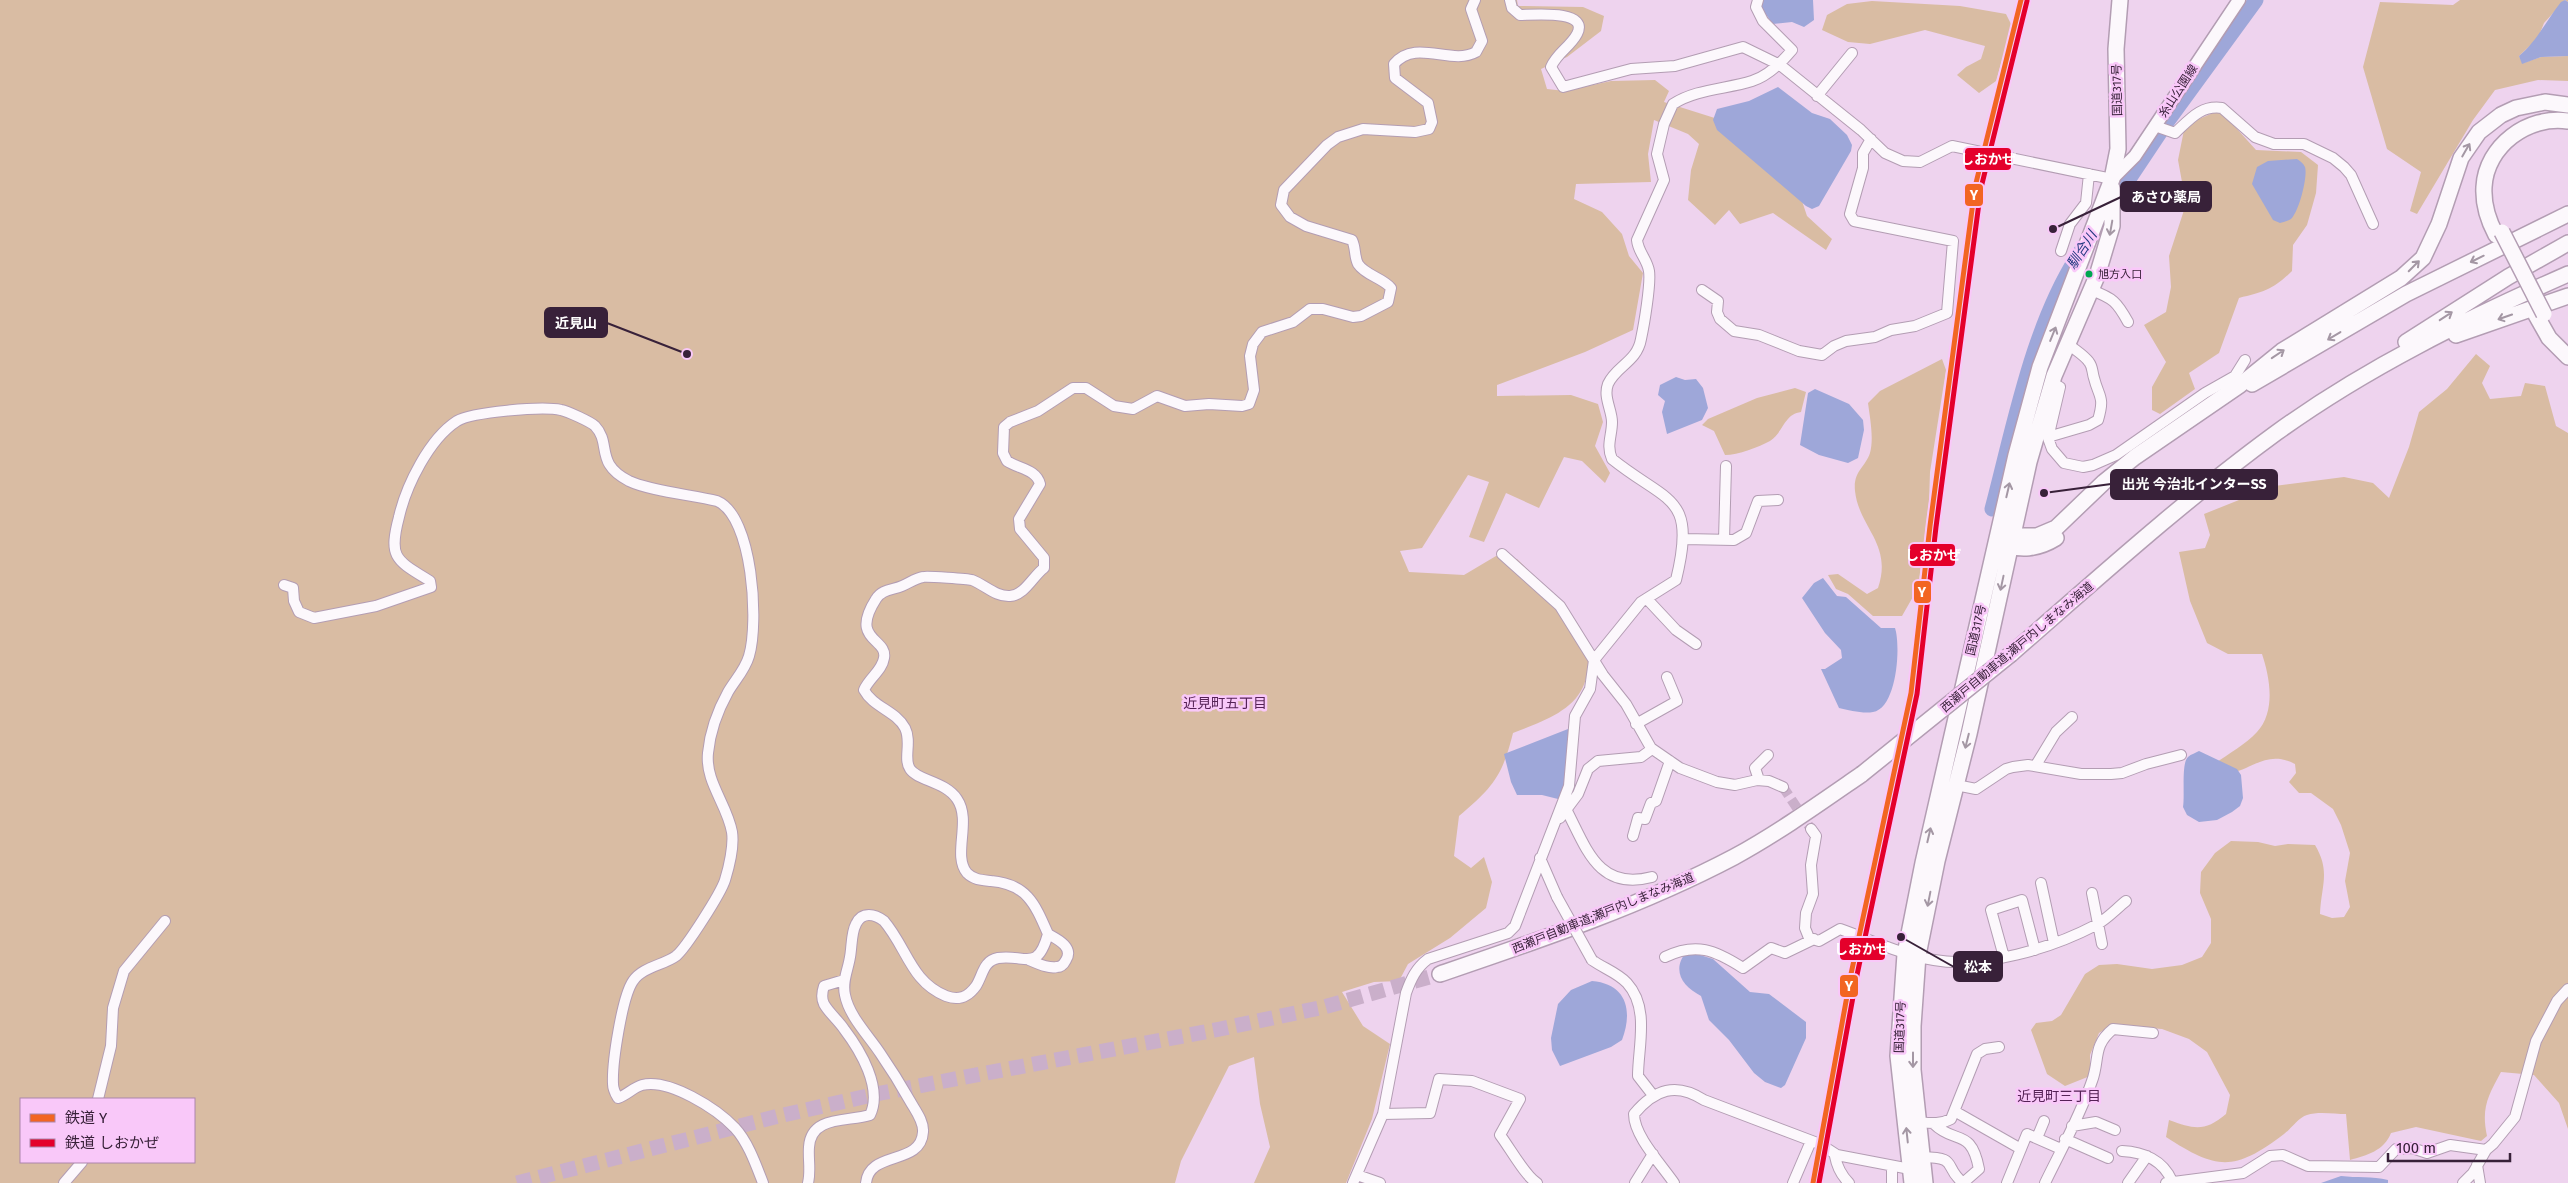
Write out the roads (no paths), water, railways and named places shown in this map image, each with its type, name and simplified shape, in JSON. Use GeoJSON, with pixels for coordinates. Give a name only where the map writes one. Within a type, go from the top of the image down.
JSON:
{"type":"FeatureCollection","features":[{"type":"Feature","properties":{"kind":"highway","name":"国道317号"},"geometry":{"type":"LineString","coordinates":[[1925,1183],[1917,1122],[1911,955],[1956,785],[2006,540],[2016,455],[2040,367],[2112,179],[2118,149],[2116,49],[2120,0]]}},
{"type":"Feature","properties":{"kind":"highway"},"geometry":{"type":"LineString","coordinates":[[2006,540],[2038,536],[2056,528],[2104,482],[2135,457],[2240,385],[2282,351],[2401,278],[2423,258],[2439,224],[2461,158],[2469,144],[2490,122],[2516,108],[2531,104],[2545,102],[2568,105]]}},
{"type":"Feature","properties":{"kind":"highway"},"geometry":{"type":"LineString","coordinates":[[2568,121],[2549,121],[2523,129],[2511,136],[2494,157],[2487,170],[2484,198],[2490,223],[2499,233],[2540,315],[2548,338],[2568,357]]}},
{"type":"Feature","properties":{"kind":"highway"},"geometry":{"type":"LineString","coordinates":[[2499,233],[2493,200],[2494,180],[2501,161],[2509,150],[2532,134],[2546,129],[2568,129]]}},
{"type":"Feature","properties":{"kind":"highway","name":"国道317号"},"geometry":{"type":"LineString","coordinates":[[1911,1176],[1898,1056],[1927,845],[2006,540],[2052,383],[2091,290],[2112,226],[2112,179]]}},
{"type":"Feature","properties":{"kind":"highway"},"geometry":{"type":"LineString","coordinates":[[2006,540],[2035,547],[2053,540],[2124,473],[2241,391],[2406,294],[2568,214]]}},
{"type":"Feature","properties":{"kind":"highway"},"geometry":{"type":"LineString","coordinates":[[2276,433],[2346,382],[2470,300],[2568,243]]}},
{"type":"Feature","properties":{"kind":"highway","name":"西瀬戸自動車道;瀬戸内しまなみ海道"},"geometry":{"type":"LineString","coordinates":[[1440,974],[1579,924],[1688,880],[1777,831],[1862,774],[2011,654],[2154,530],[2276,433],[2390,360],[2433,337],[2568,274]]}},
{"type":"Feature","properties":{"kind":"highway"},"geometry":{"type":"LineString","coordinates":[[2303,415],[2443,341],[2568,296]]}},
{"type":"Feature","properties":{"kind":"highway"},"geometry":{"type":"LineString","coordinates":[[2540,315],[2568,347]]}},
{"type":"Feature","properties":{"kind":"main road","name":"糸山公園線"},"geometry":{"type":"LineString","coordinates":[[2112,179],[2134,156],[2239,0]]}},
{"type":"Feature","properties":{"kind":"street"},"geometry":{"type":"LineString","coordinates":[[866,1183],[866,1177],[881,1162],[915,1150],[922,1142],[924,1130],[920,1118],[892,1070],[854,1015],[845,996],[844,980],[850,958],[854,926],[859,918],[868,914],[877,916],[891,929],[906,959],[925,984],[954,998],[964,998],[971,992],[985,966],[991,960],[1001,958],[1029,960],[1055,968],[1062,965],[1068,958],[1068,950],[1061,941],[1048,934],[1035,903],[1026,893],[1012,885],[971,877],[965,870],[962,853],[963,811],[958,800],[941,784],[918,775],[910,769],[907,760],[910,740],[905,728],[899,720],[868,698],[864,690],[867,683],[882,666],[885,657],[884,649],[867,632],[866,624],[876,597],[883,591],[924,576],[971,580],[995,593],[1010,596],[1022,593],[1034,576],[1044,568],[1044,558],[1020,529],[1019,519],[1040,484],[1038,477],[1032,472],[1007,461],[1003,453],[1004,427],[1010,422],[1038,411],[1065,392],[1080,387],[1092,391],[1114,406],[1133,410],[1157,396],[1185,406],[1210,404],[1242,406],[1248,404],[1253,397],[1250,356],[1253,344],[1262,332],[1293,322],[1310,309],[1323,309],[1353,317],[1361,316],[1388,302],[1391,288],[1363,270],[1358,263],[1352,240],[1306,226],[1290,217],[1284,212],[1281,198],[1292,182],[1338,137],[1363,129],[1383,128],[1415,132],[1429,128],[1432,122],[1428,103],[1395,78],[1394,64],[1400,57],[1417,52],[1463,56],[1476,52],[1482,41],[1471,9],[1475,0]]}},
{"type":"Feature","properties":{"kind":"street"},"geometry":{"type":"LineString","coordinates":[[1510,0],[1512,8],[1520,15],[1562,15],[1576,21],[1579,26],[1578,33],[1555,57],[1551,67],[1563,87],[1631,69],[1675,66],[1743,46],[1780,65],[1871,139],[1885,153],[1902,160],[1920,162],[1952,146],[2112,179]]}},
{"type":"Feature","properties":{"kind":"street"},"geometry":{"type":"LineString","coordinates":[[1380,1183],[1355,1179],[1384,1114],[1406,993],[1417,970],[1428,960],[1508,933],[1515,926],[1569,786],[1575,716],[1590,690],[1594,660],[1641,602],[1676,580],[1684,539],[1676,506],[1668,497],[1612,459],[1608,449],[1612,422],[1606,395],[1608,384],[1637,354],[1641,339],[1649,273],[1647,262],[1637,248],[1637,240],[1664,180],[1658,154],[1664,124],[1673,104],[1698,93],[1754,80],[1780,65],[1792,50],[1763,21],[1756,7],[1758,0]]}},
{"type":"Feature","properties":{"kind":"street"},"geometry":{"type":"LineString","coordinates":[[1817,96],[1852,53]]}},
{"type":"Feature","properties":{"kind":"street"},"geometry":{"type":"LineString","coordinates":[[2155,126],[2175,134],[2204,108],[2216,107],[2222,108],[2255,137],[2274,144],[2304,144],[2316,149],[2344,167],[2351,175],[2373,224]]}},
{"type":"Feature","properties":{"kind":"street"},"geometry":{"type":"LineString","coordinates":[[1702,290],[1718,301],[1717,312],[1720,319],[1734,331],[1759,335],[1800,351],[1822,355],[1834,346],[1846,341],[1875,337],[1891,330],[1915,326],[1947,313],[1953,241],[1854,221],[1850,214],[1863,168],[1863,153],[1871,139]]}},
{"type":"Feature","properties":{"kind":"street"},"geometry":{"type":"LineString","coordinates":[[2061,251],[2070,224],[2086,203],[2088,174]]}},
{"type":"Feature","properties":{"kind":"street"},"geometry":{"type":"LineString","coordinates":[[2091,290],[2110,297],[2118,304],[2128,322]]}},
{"type":"Feature","properties":{"kind":"street"},"geometry":{"type":"LineString","coordinates":[[2048,437],[2089,425],[2098,420],[2102,406],[2102,396],[2089,361],[2068,344]]}},
{"type":"Feature","properties":{"kind":"street"},"geometry":{"type":"LineString","coordinates":[[2052,383],[2060,387],[2048,437],[2052,449],[2064,463],[2083,466],[2104,461],[2204,393],[2235,376],[2245,360]]}},
{"type":"Feature","properties":{"kind":"street"},"geometry":{"type":"LineString","coordinates":[[284,585],[290,585],[293,588],[294,601],[300,612],[314,618],[376,606],[431,587],[430,581],[398,560],[393,549],[394,533],[402,501],[409,485],[432,446],[457,421],[470,416],[516,410],[560,410],[594,425],[601,437],[606,462],[629,481],[717,501],[728,507],[738,522],[751,570],[752,637],[746,665],[724,702],[712,728],[708,752],[707,766],[711,780],[732,832],[725,882],[687,946],[675,957],[644,972],[634,980],[621,1020],[613,1085],[618,1098],[642,1085],[660,1084],[684,1094],[721,1116],[736,1129],[763,1183]]}},
{"type":"Feature","properties":{"kind":"street"},"geometry":{"type":"LineString","coordinates":[[1724,540],[1726,466]]}},
{"type":"Feature","properties":{"kind":"street"},"geometry":{"type":"LineString","coordinates":[[1684,539],[1734,540],[1746,533],[1758,501],[1778,500]]}},
{"type":"Feature","properties":{"kind":"street"},"geometry":{"type":"LineString","coordinates":[[1502,554],[1560,606],[1594,660],[1626,704],[1652,749],[1680,768],[1717,782],[1735,785],[1758,780],[1770,781],[1783,787]]}},
{"type":"Feature","properties":{"kind":"street"},"geometry":{"type":"LineString","coordinates":[[1647,599],[1676,630],[1696,644]]}},
{"type":"Feature","properties":{"kind":"street"},"geometry":{"type":"LineString","coordinates":[[1636,724],[1677,701],[1667,677]]}},
{"type":"Feature","properties":{"kind":"street"},"geometry":{"type":"LineString","coordinates":[[2036,765],[2056,732],[2072,717]]}},
{"type":"Feature","properties":{"kind":"street"},"geometry":{"type":"LineString","coordinates":[[1555,825],[1578,794],[1588,769],[1598,761],[1641,757],[1652,749]]}},
{"type":"Feature","properties":{"kind":"street"},"geometry":{"type":"LineString","coordinates":[[1956,785],[1976,789],[2006,769],[2036,765],[2080,774],[2116,774],[2181,755]]}},
{"type":"Feature","properties":{"kind":"street"},"geometry":{"type":"LineString","coordinates":[[1758,780],[1755,768],[1768,756]]}},
{"type":"Feature","properties":{"kind":"street"},"geometry":{"type":"LineString","coordinates":[[1633,836],[1638,818],[1645,819],[1651,803],[1656,801],[1670,761]]}},
{"type":"Feature","properties":{"kind":"street"},"geometry":{"type":"LineString","coordinates":[[1567,811],[1584,844],[1602,871],[1623,880],[1652,877]]}},
{"type":"Feature","properties":{"kind":"street"},"geometry":{"type":"LineString","coordinates":[[1811,829],[1816,836],[1812,865],[1813,894],[1806,913],[1805,928],[1809,938],[1819,941],[1840,929],[1911,955],[1935,961],[1982,960],[2035,950],[2054,943],[2098,924],[2126,901]]}},
{"type":"Feature","properties":{"kind":"street"},"geometry":{"type":"LineString","coordinates":[[1540,858],[1557,897],[1592,960],[1617,974],[1628,983],[1634,993],[1640,1012],[1642,1045],[1638,1076],[1652,1094]]}},
{"type":"Feature","properties":{"kind":"street"},"geometry":{"type":"LineString","coordinates":[[2041,883],[2054,943]]}},
{"type":"Feature","properties":{"kind":"street"},"geometry":{"type":"LineString","coordinates":[[2092,894],[2102,944]]}},
{"type":"Feature","properties":{"kind":"street"},"geometry":{"type":"LineString","coordinates":[[2004,957],[1991,910],[2022,900],[2035,950]]}},
{"type":"Feature","properties":{"kind":"street"},"geometry":{"type":"LineString","coordinates":[[98,1098],[111,1046],[113,1008],[124,971],[165,921]]}},
{"type":"Feature","properties":{"kind":"street"},"geometry":{"type":"LineString","coordinates":[[1029,960],[1042,950],[1048,934]]}},
{"type":"Feature","properties":{"kind":"street"},"geometry":{"type":"LineString","coordinates":[[1665,957],[1681,949],[1702,948],[1728,958],[1743,968],[1771,948],[1785,953],[1814,939]]}},
{"type":"Feature","properties":{"kind":"street"},"geometry":{"type":"LineString","coordinates":[[808,1183],[809,1145],[812,1135],[820,1126],[836,1119],[861,1118],[870,1115],[873,1108],[872,1084],[857,1046],[824,1004],[821,993],[824,986],[844,980]]}},
{"type":"Feature","properties":{"kind":"street"},"geometry":{"type":"LineString","coordinates":[[2463,1183],[2486,1150],[2515,1117],[2536,1041],[2557,1001],[2568,989]]}},
{"type":"Feature","properties":{"kind":"street"},"geometry":{"type":"LineString","coordinates":[[2045,1183],[2093,1080],[2096,1055],[2102,1037],[2113,1029],[2153,1033]]}},
{"type":"Feature","properties":{"kind":"street"},"geometry":{"type":"LineString","coordinates":[[1917,1122],[1934,1124],[1945,1122],[1956,1112],[1977,1054],[1984,1049],[1999,1047]]}},
{"type":"Feature","properties":{"kind":"street"},"geometry":{"type":"LineString","coordinates":[[1384,1114],[1430,1113],[1439,1079],[1472,1081],[1520,1100],[1500,1135],[1532,1180],[1537,1183]]}},
{"type":"Feature","properties":{"kind":"street"},"geometry":{"type":"LineString","coordinates":[[1674,1183],[1634,1122],[1634,1114],[1652,1094],[1675,1089],[1692,1092],[1704,1100],[1810,1142],[1820,1144],[1837,1155],[1892,1166],[1911,1176]]}},
{"type":"Feature","properties":{"kind":"street"},"geometry":{"type":"LineString","coordinates":[[1956,1112],[2021,1149]]}},
{"type":"Feature","properties":{"kind":"street"},"geometry":{"type":"LineString","coordinates":[[2037,1138],[2044,1121]]}},
{"type":"Feature","properties":{"kind":"street"},"geometry":{"type":"LineString","coordinates":[[2072,1126],[2096,1122],[2114,1130]]}},
{"type":"Feature","properties":{"kind":"street"},"geometry":{"type":"LineString","coordinates":[[1922,1157],[1938,1158],[1947,1161],[1951,1165],[1956,1177],[1963,1183],[1978,1169],[1976,1155],[1971,1144],[1962,1137],[1944,1134],[1934,1124]]}},
{"type":"Feature","properties":{"kind":"street"},"geometry":{"type":"LineString","coordinates":[[2007,1183],[2027,1134],[2108,1158]]}},
{"type":"Feature","properties":{"kind":"street"},"geometry":{"type":"LineString","coordinates":[[1793,1183],[1810,1142]]}},
{"type":"Feature","properties":{"kind":"street"},"geometry":{"type":"LineString","coordinates":[[2122,1151],[2137,1152],[2160,1163],[2168,1172],[2169,1182],[2216,1178],[2242,1173],[2270,1156],[2283,1155],[2308,1166],[2363,1168],[2379,1167],[2396,1149],[2412,1148],[2427,1152],[2450,1145],[2486,1150]]}},
{"type":"Feature","properties":{"kind":"street"},"geometry":{"type":"LineString","coordinates":[[1635,1183],[1654,1154]]}},
{"type":"Feature","properties":{"kind":"street"},"geometry":{"type":"LineString","coordinates":[[1837,1155],[1835,1156],[1837,1166],[1849,1183]]}},
{"type":"Feature","properties":{"kind":"street"},"geometry":{"type":"LineString","coordinates":[[2128,1183],[2147,1156]]}},
{"type":"Feature","properties":{"kind":"street"},"geometry":{"type":"LineString","coordinates":[[64,1183],[81,1163]]}},
{"type":"Feature","properties":{"kind":"street"},"geometry":{"type":"LineString","coordinates":[[2477,1165],[2480,1183]]}},
{"type":"Feature","properties":{"kind":"street"},"geometry":{"type":"LineString","coordinates":[[1892,1166],[1892,1183]]}},
{"type":"Feature","properties":{"kind":"water"},"geometry":{"type":"Polygon","coordinates":[[[1761,0],[1813,0],[1814,20],[1804,27],[1792,22],[1773,24],[1761,8],[1761,0]]]}},
{"type":"Feature","properties":{"kind":"water"},"geometry":{"type":"Polygon","coordinates":[[[2565,0],[2568,2],[2568,56],[2541,57],[2522,64],[2519,56],[2536,37],[2561,2],[2565,0]]]}},
{"type":"Feature","properties":{"kind":"water"},"geometry":{"type":"Polygon","coordinates":[[[1778,87],[1812,113],[1830,119],[1847,135],[1852,145],[1851,151],[1819,206],[1812,209],[1806,206],[1717,130],[1713,120],[1717,109],[1749,101],[1778,87]]]}},
{"type":"Feature","properties":{"kind":"water"},"geometry":{"type":"Polygon","coordinates":[[[2297,159],[2305,167],[2306,172],[2302,194],[2291,219],[2280,223],[2273,220],[2252,184],[2257,167],[2268,161],[2297,159]]]}},
{"type":"Feature","properties":{"kind":"water"},"geometry":{"type":"Polygon","coordinates":[[[1676,377],[1685,380],[1696,379],[1703,388],[1708,408],[1702,420],[1667,434],[1662,412],[1665,401],[1658,395],[1660,385],[1676,377]]]}},
{"type":"Feature","properties":{"kind":"water"},"geometry":{"type":"Polygon","coordinates":[[[1815,389],[1849,404],[1863,420],[1864,430],[1858,458],[1848,463],[1819,455],[1800,445],[1808,393],[1815,389]]]}},
{"type":"Feature","properties":{"kind":"water"},"geometry":{"type":"Polygon","coordinates":[[[1823,578],[1837,596],[1846,597],[1881,628],[1895,628],[1897,661],[1892,688],[1881,708],[1873,712],[1860,712],[1839,708],[1821,669],[1825,669],[1842,658],[1841,650],[1825,633],[1802,598],[1814,583],[1823,578]]]}},
{"type":"Feature","properties":{"kind":"water"},"geometry":{"type":"Polygon","coordinates":[[[1568,729],[1569,756],[1567,774],[1558,799],[1542,795],[1517,795],[1511,782],[1504,754],[1568,729]]]}},
{"type":"Feature","properties":{"kind":"water"},"geometry":{"type":"Polygon","coordinates":[[[2199,751],[2237,769],[2241,775],[2243,798],[2240,806],[2217,820],[2199,822],[2187,815],[2183,807],[2186,760],[2189,756],[2199,751]]]}},
{"type":"Feature","properties":{"kind":"water"},"geometry":{"type":"Polygon","coordinates":[[[1687,951],[1713,959],[1750,992],[1769,994],[1806,1022],[1806,1038],[1785,1085],[1781,1088],[1765,1082],[1754,1073],[1729,1040],[1709,1020],[1701,996],[1684,982],[1679,971],[1682,958],[1687,951]]]}},
{"type":"Feature","properties":{"kind":"water"},"geometry":{"type":"Polygon","coordinates":[[[1592,981],[1604,983],[1620,993],[1627,1009],[1627,1019],[1622,1040],[1611,1047],[1560,1066],[1552,1050],[1551,1038],[1558,1004],[1571,990],[1592,981]]]}},
{"type":"Feature","properties":{"kind":"water"},"geometry":{"type":"Polygon","coordinates":[[[2341,1176],[2382,1179],[2388,1180],[2388,1183],[2321,1183],[2341,1176]]]}},
{"type":"Feature","properties":{"kind":"waterway","name":"馴合川"},"geometry":{"type":"LineString","coordinates":[[2109,209],[2167,122],[2256,0]]}},
{"type":"Feature","properties":{"kind":"waterway","name":"馴合川"},"geometry":{"type":"LineString","coordinates":[[1992,509],[2017,410],[2038,342],[2064,279],[2081,251]]}},
{"type":"Feature","properties":{"kind":"tunnel"},"geometry":{"type":"LineString","coordinates":[[1783,787],[1811,829]]}},
{"type":"Feature","properties":{"kind":"tunnel"},"geometry":{"type":"LineString","coordinates":[[517,1183],[779,1116],[881,1093],[1220,1029],[1324,1007],[1440,974]]}},
{"type":"Feature","properties":{"kind":"rail line","name":"Y"},"geometry":{"type":"LineString","coordinates":[[1813,1183],[1851,974],[1911,693],[1930,526],[1975,187],[2021,0]]}},
{"type":"Feature","properties":{"kind":"rail line","name":"しおかぜ"},"geometry":{"type":"LineString","coordinates":[[1819,1183],[1857,975],[1917,694],[1936,527],[1981,188],[2027,1]]}},
{"type":"Feature","properties":{"kind":"place","name":"あさひ薬局"},"geometry":{"type":"Point","coordinates":[2053,229]}},
{"type":"Feature","properties":{"kind":"place","name":"旭方入口"},"geometry":{"type":"Point","coordinates":[2089,274]}},
{"type":"Feature","properties":{"kind":"place","name":"近見山"},"geometry":{"type":"Point","coordinates":[687,354]}},
{"type":"Feature","properties":{"kind":"place","name":"出光 今治北インターSS"},"geometry":{"type":"Point","coordinates":[2044,493]}},
{"type":"Feature","properties":{"kind":"place","name":"松本"},"geometry":{"type":"Point","coordinates":[1901,937]}},
{"type":"Feature","properties":{"kind":"district","name":"近見町五丁目"},"geometry":{"type":"Point","coordinates":[1225,703]}},
{"type":"Feature","properties":{"kind":"district","name":"近見町三丁目"},"geometry":{"type":"Point","coordinates":[2059,1096]}}]}
